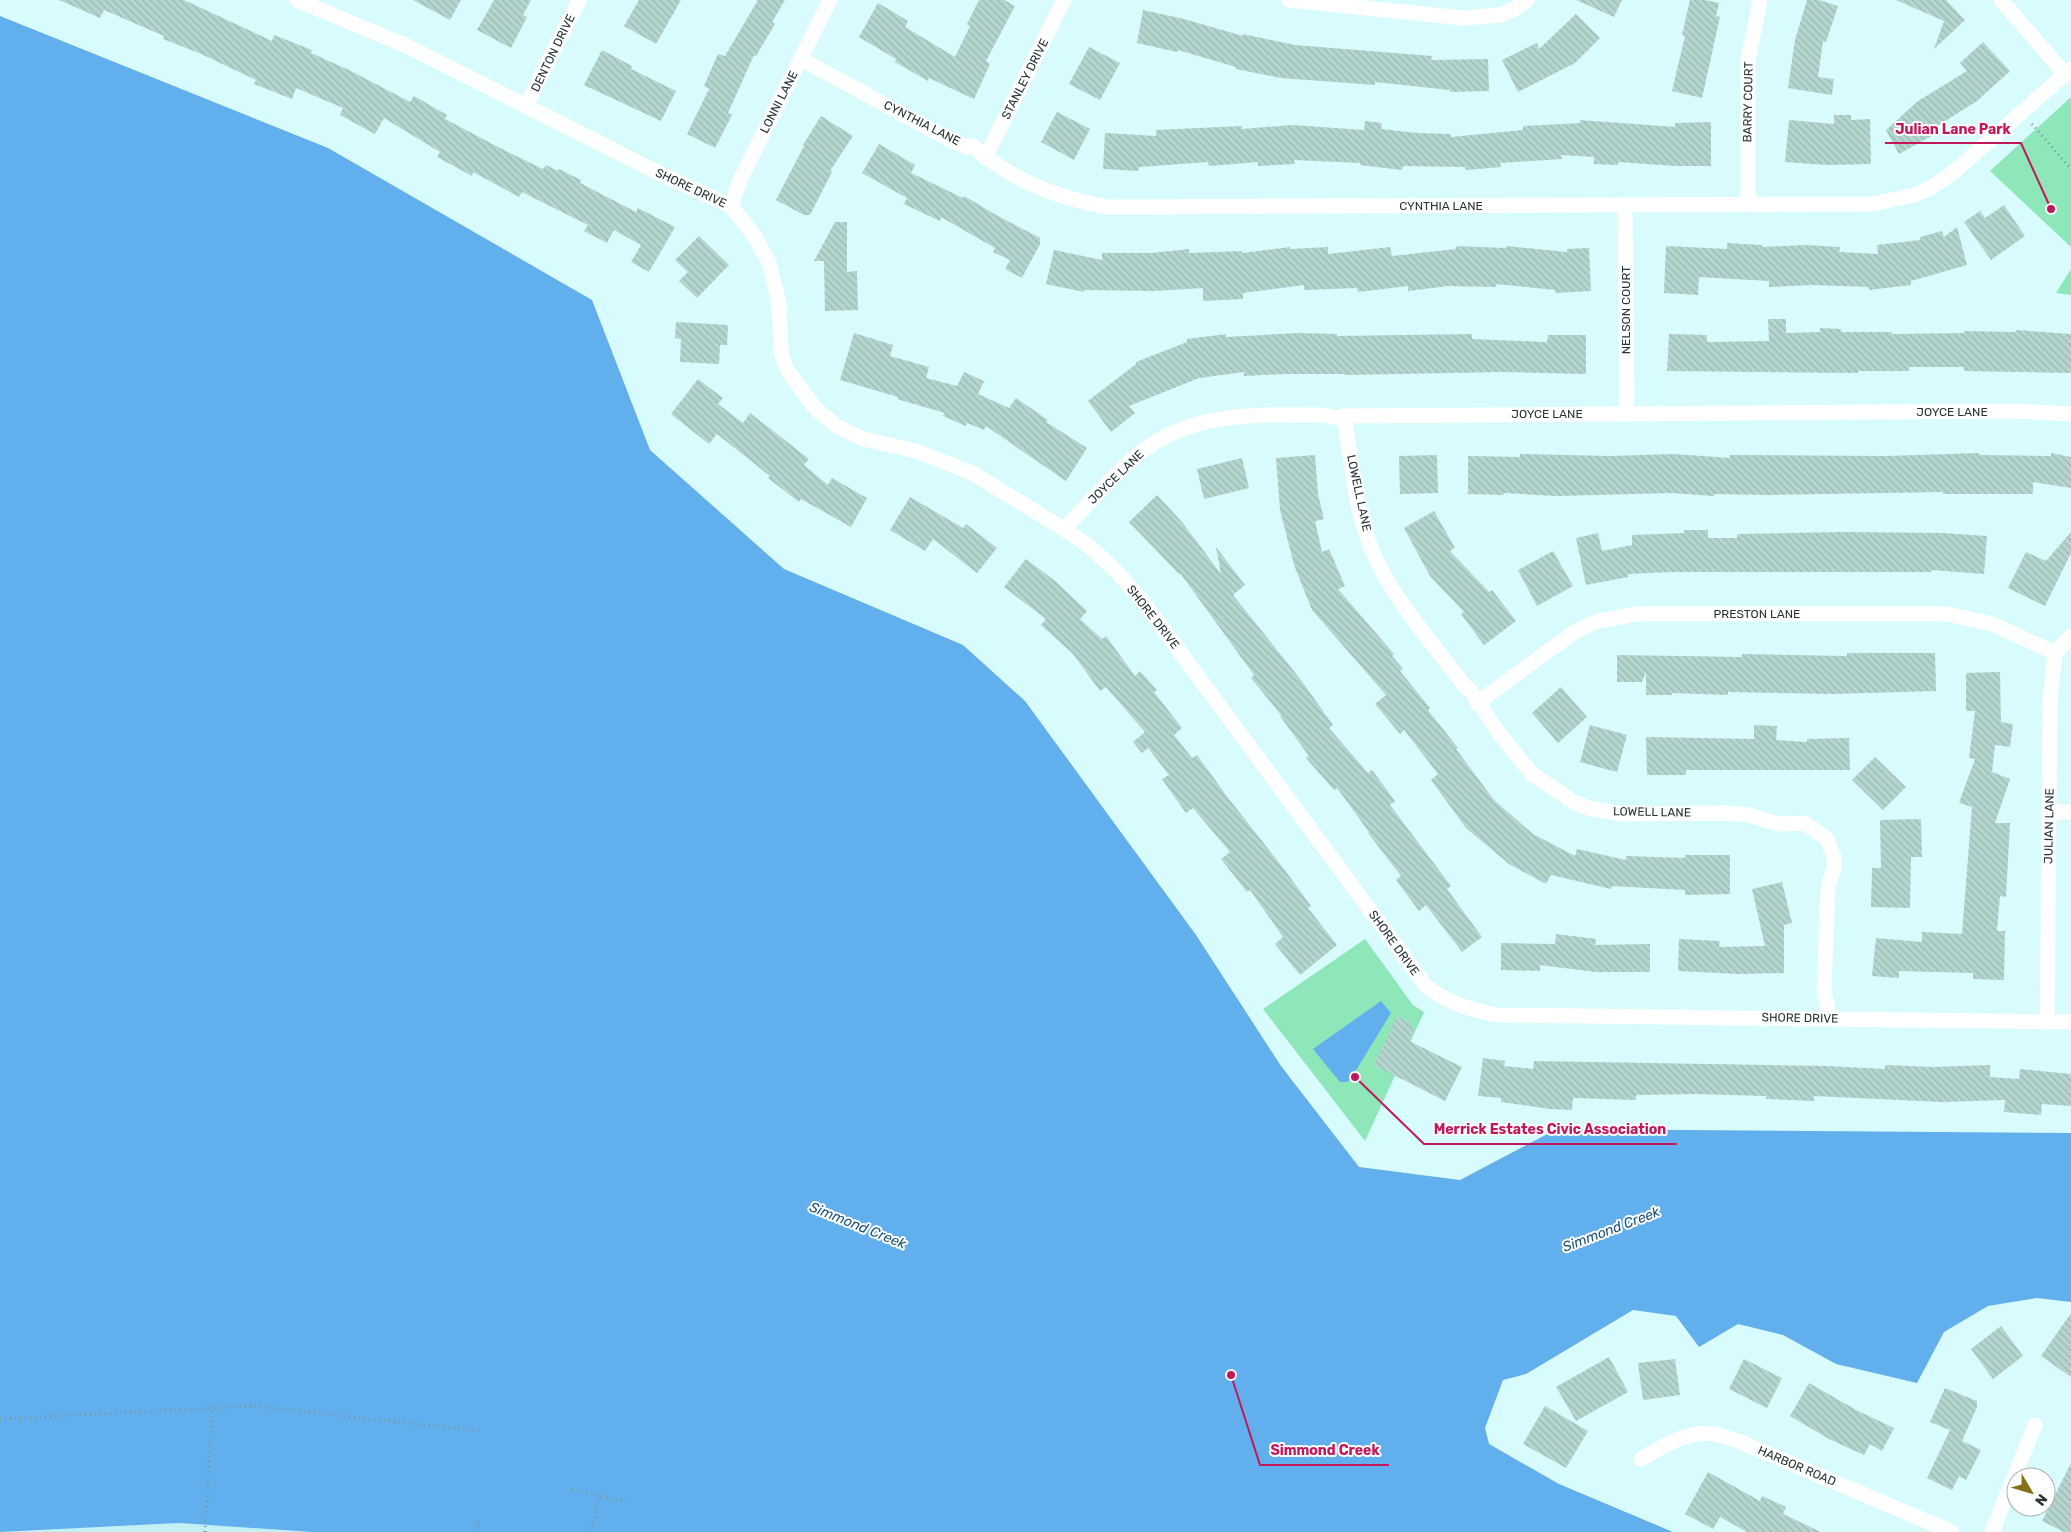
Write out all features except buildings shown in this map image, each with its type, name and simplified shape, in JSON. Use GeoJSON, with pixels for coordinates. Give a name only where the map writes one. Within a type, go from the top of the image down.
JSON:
{"type":"FeatureCollection","features":[{"type":"Feature","properties":{"kind":"street","name":"SHORE DRIVE"},"geometry":{"type":"LineString","coordinates":[[297,0],[407,46],[665,176],[731,206],[753,234],[769,262],[779,303],[781,352],[788,370],[815,408],[838,427],[863,439],[916,451],[972,473],[1064,528],[1090,547],[1117,572],[1144,603],[1426,986],[1442,998],[1464,1008],[1497,1015],[2071,1022]]}},
{"type":"Feature","properties":{"kind":"street","name":"DENTON DRIVE"},"geometry":{"type":"LineString","coordinates":[[526,105],[579,0]]}},
{"type":"Feature","properties":{"kind":"street","name":"LONNI LANE"},"geometry":{"type":"LineString","coordinates":[[731,206],[741,178],[830,0]]}},
{"type":"Feature","properties":{"kind":"street","name":"STANLEY DRIVE"},"geometry":{"type":"LineString","coordinates":[[985,158],[1064,0]]}},
{"type":"Feature","properties":{"kind":"street"},"geometry":{"type":"LineString","coordinates":[[1289,0],[1463,18],[1500,15],[1515,9],[1527,0]]}},
{"type":"Feature","properties":{"kind":"street","name":"BARRY COURT"},"geometry":{"type":"LineString","coordinates":[[1748,205],[1748,60],[1760,0]]}},
{"type":"Feature","properties":{"kind":"street"},"geometry":{"type":"LineString","coordinates":[[2001,0],[2068,71]]}},
{"type":"Feature","properties":{"kind":"street","name":"CYNTHIA LANE"},"geometry":{"type":"LineString","coordinates":[[801,59],[952,140],[967,147],[973,146],[985,158],[1016,175],[1056,194],[1106,207],[1872,204],[1914,195],[1931,188],[1955,171],[2068,71]]}},
{"type":"Feature","properties":{"kind":"street","name":"NELSON COURT"},"geometry":{"type":"LineString","coordinates":[[1625,205],[1627,414]]}},
{"type":"Feature","properties":{"kind":"street","name":"JOYCE LANE"},"geometry":{"type":"LineString","coordinates":[[1064,528],[1136,456],[1154,443],[1205,420],[1236,416],[1324,415],[1338,418],[1344,416],[2014,411],[2071,414]]}},
{"type":"Feature","properties":{"kind":"street","name":"LOWELL LANE"},"geometry":{"type":"LineString","coordinates":[[1344,416],[1360,511],[1372,550],[1396,594],[1464,685],[1472,691],[1477,703],[1532,774],[1574,802],[1588,808],[1624,814],[1749,814],[1778,824],[1805,823],[1827,839],[1834,857],[1834,868],[1828,886],[1824,991],[1830,1018]]}},
{"type":"Feature","properties":{"kind":"street","name":"PRESTON LANE"},"geometry":{"type":"LineString","coordinates":[[1477,703],[1576,631],[1598,621],[1638,614],[1946,614],[1993,624],[2056,653]]}},
{"type":"Feature","properties":{"kind":"street"},"geometry":{"type":"LineString","coordinates":[[2056,653],[2071,636]]}},
{"type":"Feature","properties":{"kind":"street","name":"JULIAN LANE"},"geometry":{"type":"LineString","coordinates":[[2047,1022],[2050,700],[2056,653]]}},
{"type":"Feature","properties":{"kind":"street"},"geometry":{"type":"LineString","coordinates":[[2050,812],[2071,812]]}},
{"type":"Feature","properties":{"kind":"street"},"geometry":{"type":"LineString","coordinates":[[1992,1532],[2035,1425]]}},
{"type":"Feature","properties":{"kind":"street","name":"HARBOR ROAD"},"geometry":{"type":"LineString","coordinates":[[1640,1459],[1666,1445],[1687,1437],[1698,1434],[1714,1434],[1738,1441],[1952,1532]]}},
{"type":"Feature","properties":{"kind":"path"},"geometry":{"type":"LineString","coordinates":[[2021,112],[2071,169]]}},
{"type":"Feature","properties":{"kind":"path"},"geometry":{"type":"LineString","coordinates":[[0,1419],[252,1406],[480,1431]]}},
{"type":"Feature","properties":{"kind":"path"},"geometry":{"type":"LineString","coordinates":[[205,1532],[212,1408]]}},
{"type":"Feature","properties":{"kind":"path"},"geometry":{"type":"LineString","coordinates":[[572,1489],[626,1502]]}},
{"type":"Feature","properties":{"kind":"path"},"geometry":{"type":"LineString","coordinates":[[591,1532],[600,1496]]}},
{"type":"Feature","properties":{"kind":"path"},"geometry":{"type":"LineString","coordinates":[[476,1532],[479,1518]]}},
{"type":"Feature","properties":{"kind":"shaded area"},"geometry":{"type":"Polygon","coordinates":[[[179,1523],[312,1532],[2,1532],[179,1523]]]}},
{"type":"Feature","properties":{"kind":"green space"},"geometry":{"type":"Polygon","coordinates":[[[2071,97],[2071,247],[1990,171],[2071,97]]]}},
{"type":"Feature","properties":{"kind":"green space"},"geometry":{"type":"Polygon","coordinates":[[[2071,269],[2071,295],[2056,293],[2071,269]]]}},
{"type":"Feature","properties":{"kind":"green space"},"geometry":{"type":"Polygon","coordinates":[[[1365,939],[1413,1005],[1424,1012],[1365,1141],[1263,1009],[1365,939]]]}},
{"type":"Feature","properties":{"kind":"water"},"geometry":{"type":"Polygon","coordinates":[[[0,16],[328,148],[592,300],[650,450],[784,569],[963,645],[1025,701],[1196,935],[1281,1066],[1359,1167],[1460,1180],[1557,1129],[2071,1133],[2071,1302],[2037,1298],[1988,1306],[1944,1332],[1917,1383],[1836,1364],[1783,1335],[1738,1324],[1699,1347],[1676,1316],[1633,1310],[1526,1374],[1503,1380],[1485,1428],[1489,1444],[1559,1484],[1673,1532],[312,1532],[179,1523],[0,1532],[0,16]]]}},
{"type":"Feature","properties":{"kind":"water"},"geometry":{"type":"Polygon","coordinates":[[[1381,1001],[1391,1013],[1350,1080],[1340,1082],[1313,1049],[1381,1001]]]}},
{"type":"Feature","properties":{"kind":"place","name":"Julian Lane Park"},"geometry":{"type":"Point","coordinates":[2051,209]}},
{"type":"Feature","properties":{"kind":"place","name":"Merrick Estates Civic Association"},"geometry":{"type":"Point","coordinates":[1355,1077]}},
{"type":"Feature","properties":{"kind":"place","name":"Simmond Creek"},"geometry":{"type":"Point","coordinates":[1231,1375]}}]}
